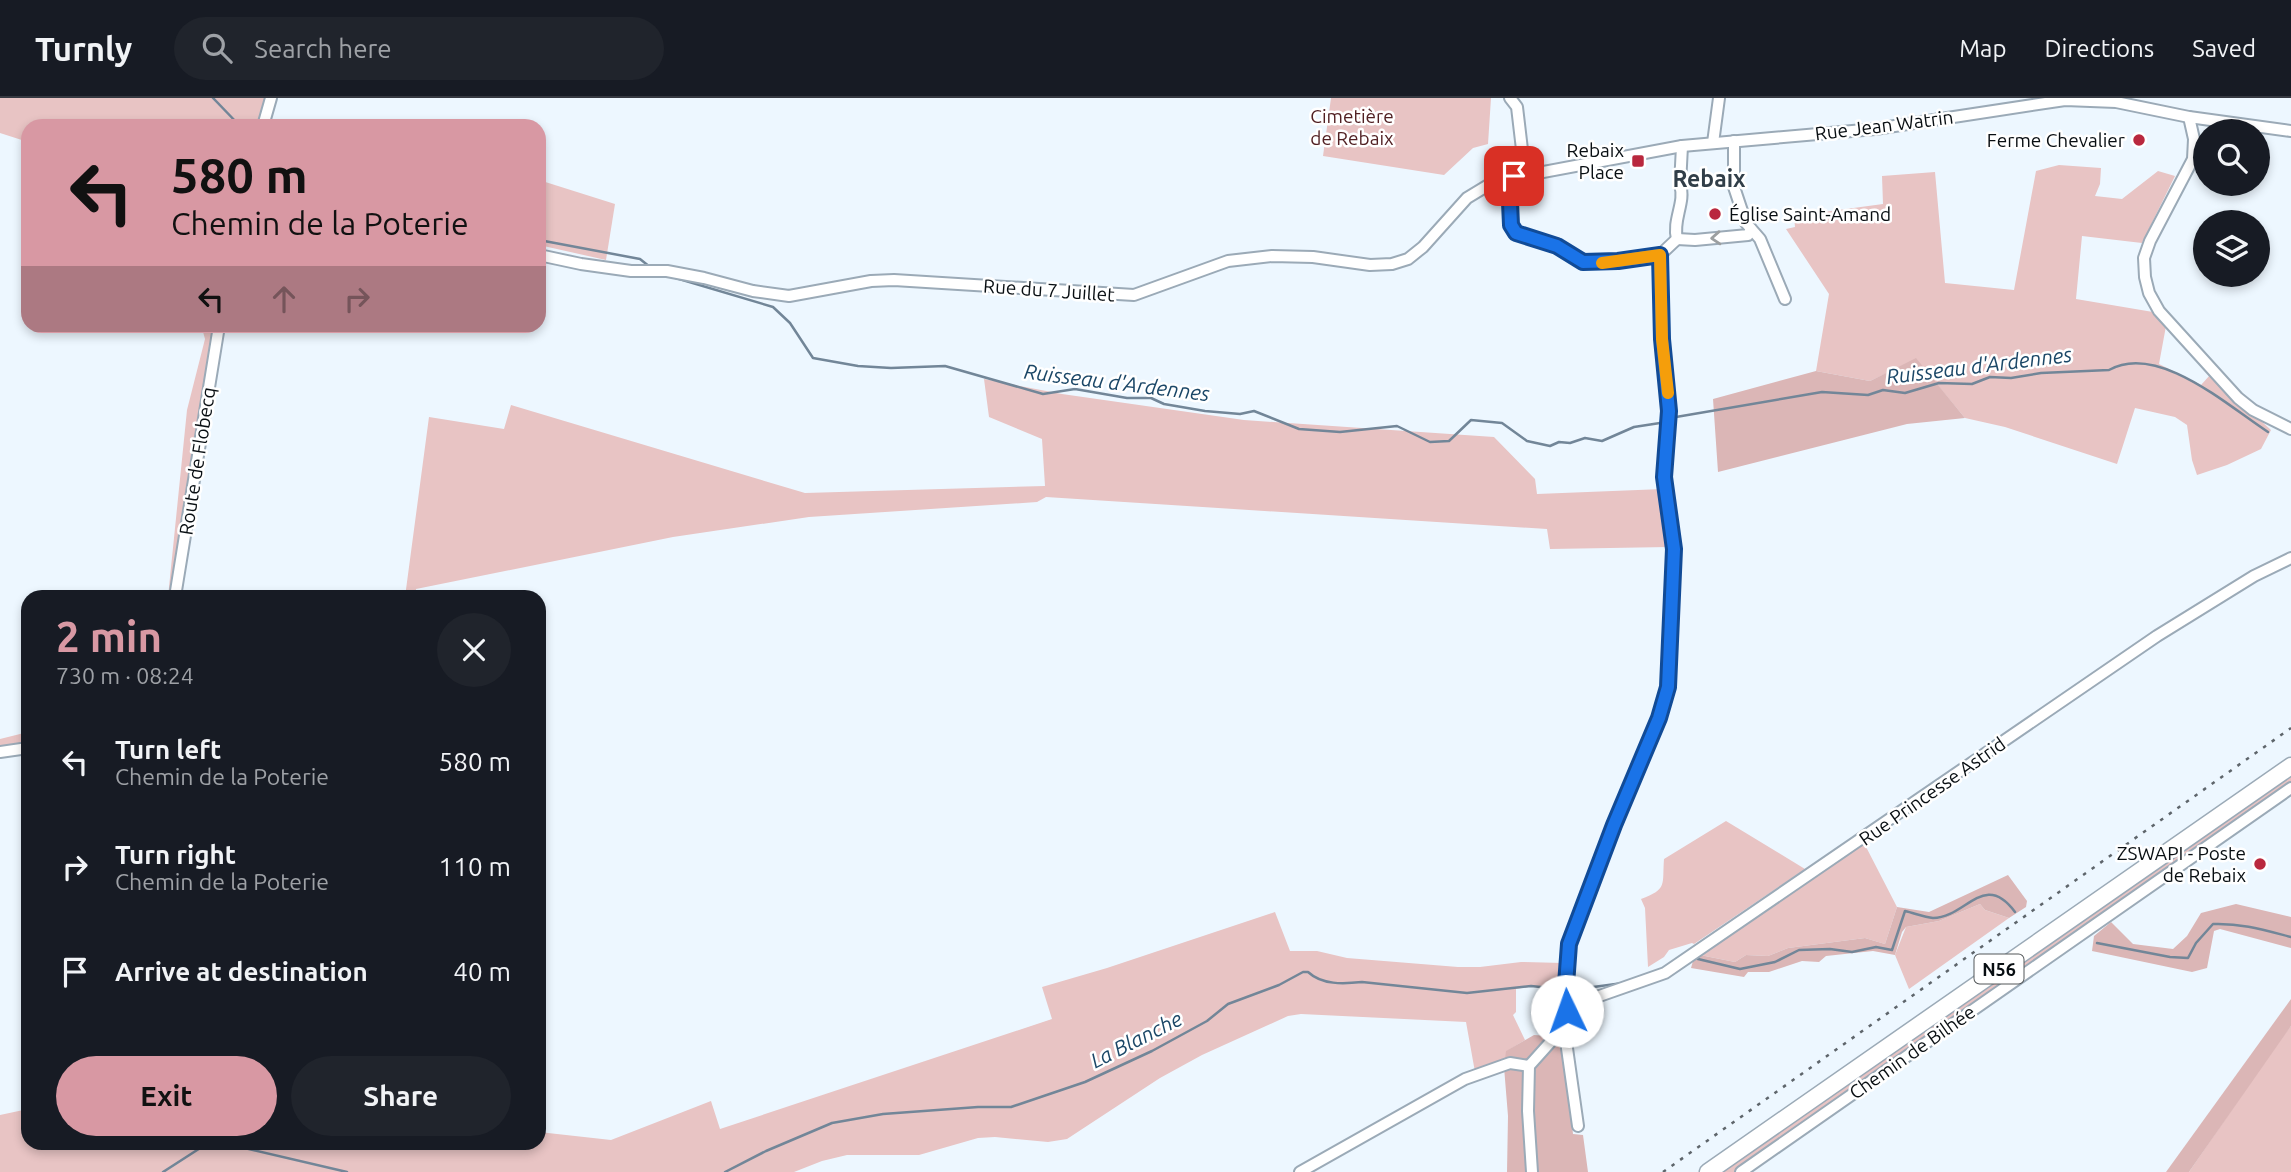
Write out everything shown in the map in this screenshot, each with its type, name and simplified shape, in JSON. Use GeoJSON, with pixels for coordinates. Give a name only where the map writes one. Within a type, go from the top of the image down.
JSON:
{"type":"FeatureCollection","features":[{"type":"Feature","properties":{"kind":"highway","name":"N56"},"geometry":{"type":"LineString","coordinates":[[1708,1172],[2291,766]]}},
{"type":"Feature","properties":{"kind":"street"},"geometry":{"type":"LineString","coordinates":[[265,119],[271,98]]}},
{"type":"Feature","properties":{"kind":"street"},"geometry":{"type":"LineString","coordinates":[[1510,98],[1517,107],[1520,176],[1510,202],[1511,225],[1516,233],[1557,246],[1583,262],[1618,261],[1660,255],[1677,239],[1737,237],[1748,235],[1751,229]]}},
{"type":"Feature","properties":{"kind":"street"},"geometry":{"type":"LineString","coordinates":[[1713,143],[1718,98]]}},
{"type":"Feature","properties":{"kind":"street","name":"Rue Jean Watrin"},"geometry":{"type":"LineString","coordinates":[[1682,146],[1875,129],[2065,100],[2116,102],[2189,117],[2291,131]]}},
{"type":"Feature","properties":{"kind":"street"},"geometry":{"type":"LineString","coordinates":[[2189,117],[2194,139],[2193,159],[2150,241],[2144,258],[2149,293],[2158,312],[2238,398],[2253,410],[2291,429]]}},
{"type":"Feature","properties":{"kind":"street"},"geometry":{"type":"LineString","coordinates":[[1734,141],[1734,187],[1746,223],[1760,239],[1786,299]]}},
{"type":"Feature","properties":{"kind":"street"},"geometry":{"type":"LineString","coordinates":[[1677,239],[1675,222],[1682,190],[1682,146]]}},
{"type":"Feature","properties":{"kind":"street","name":"Rue du 7 Juillet"},"geometry":{"type":"LineString","coordinates":[[546,256],[631,271],[667,271],[753,291],[789,296],[871,281],[894,280],[1134,295],[1228,261],[1272,256],[1314,257],[1370,265],[1392,264],[1408,259],[1423,247],[1474,193],[1495,181],[1682,146]]}},
{"type":"Feature","properties":{"kind":"street"},"geometry":{"type":"LineString","coordinates":[[1578,1126],[1564,1027],[1569,944],[1614,825],[1659,718],[1668,687],[1674,549],[1664,477],[1669,411],[1662,339],[1660,255]]}},
{"type":"Feature","properties":{"kind":"street","name":"Route de Flobecq"},"geometry":{"type":"LineString","coordinates":[[176,590],[218,333]]}},
{"type":"Feature","properties":{"kind":"street","name":"Rue Princesse Astrid"},"geometry":{"type":"LineString","coordinates":[[1567,1011],[1588,1000],[1665,974],[2157,636],[2254,576],[2291,558]]}},
{"type":"Feature","properties":{"kind":"street"},"geometry":{"type":"LineString","coordinates":[[0,752],[21,749]]}},
{"type":"Feature","properties":{"kind":"street","name":"Chemin de Bilhée"},"geometry":{"type":"LineString","coordinates":[[1741,1172],[2291,788]]}},
{"type":"Feature","properties":{"kind":"street"},"geometry":{"type":"LineString","coordinates":[[1532,1172],[1528,1111],[1529,1066],[1542,1048],[1564,1027]]}},
{"type":"Feature","properties":{"kind":"street"},"geometry":{"type":"LineString","coordinates":[[1300,1172],[1465,1079],[1510,1063],[1529,1066]]}},
{"type":"Feature","properties":{"kind":"green space"},"geometry":{"type":"Polygon","coordinates":[[[0,98],[266,98],[260,119],[21,119],[21,140],[0,133],[0,98]]]}},
{"type":"Feature","properties":{"kind":"green space","name":"Cimetière de Rebaix"},"geometry":{"type":"Polygon","coordinates":[[[1331,98],[1491,98],[1488,144],[1473,148],[1444,175],[1323,156],[1331,98]]]}},
{"type":"Feature","properties":{"kind":"green space"},"geometry":{"type":"Polygon","coordinates":[[[2059,165],[2101,168],[2100,184],[2095,196],[2122,199],[2158,171],[2175,176],[2142,243],[2082,236],[2076,299],[2153,312],[2166,326],[2159,364],[2201,385],[2210,375],[2271,430],[2261,449],[2197,475],[2187,425],[2175,417],[2135,408],[2117,464],[2005,427],[1965,418],[1916,359],[1870,381],[1816,371],[1829,294],[1786,229],[1795,227],[1794,216],[1883,204],[1882,176],[1935,172],[1945,283],[2014,290],[2036,171],[2059,165]]]}},
{"type":"Feature","properties":{"kind":"green space"},"geometry":{"type":"Polygon","coordinates":[[[546,182],[615,204],[606,260],[546,247],[546,182]]]}},
{"type":"Feature","properties":{"kind":"green space"},"geometry":{"type":"Polygon","coordinates":[[[203,333],[213,333],[172,590],[169,590],[187,410],[205,339],[203,333]]]}},
{"type":"Feature","properties":{"kind":"green space"},"geometry":{"type":"Polygon","coordinates":[[[984,379],[1062,394],[1244,420],[1494,437],[1535,479],[1537,494],[1663,489],[1669,547],[1550,549],[1547,529],[1046,497],[1037,502],[809,517],[673,537],[406,590],[429,417],[504,429],[511,405],[805,493],[1045,486],[1042,439],[989,417],[984,379]]]}},
{"type":"Feature","properties":{"kind":"green space"},"geometry":{"type":"Polygon","coordinates":[[[21,734],[21,745],[0,749],[0,739],[21,734]]]}},
{"type":"Feature","properties":{"kind":"green space"},"geometry":{"type":"Polygon","coordinates":[[[2291,777],[2291,783],[1805,1123],[1734,1172],[1723,1172],[2291,777]]]}},
{"type":"Feature","properties":{"kind":"green space"},"geometry":{"type":"Polygon","coordinates":[[[1726,821],[1805,869],[1694,944],[1669,950],[1664,957],[1648,967],[1645,908],[1641,899],[1660,889],[1664,859],[1726,821]]]}},
{"type":"Feature","properties":{"kind":"green space"},"geometry":{"type":"Polygon","coordinates":[[[1864,843],[1897,907],[1885,944],[1865,938],[1788,948],[1768,956],[1746,955],[1735,962],[1700,955],[1864,843]]]}},
{"type":"Feature","properties":{"kind":"green space"},"geometry":{"type":"Polygon","coordinates":[[[1980,904],[1985,910],[2009,918],[1909,989],[1895,955],[1906,927],[1939,921],[1980,904]]]}},
{"type":"Feature","properties":{"kind":"green space"},"geometry":{"type":"Polygon","coordinates":[[[1275,912],[1290,951],[1317,951],[1347,958],[1458,967],[1521,962],[1563,963],[1561,998],[1534,986],[1516,989],[1516,1012],[1513,1015],[1525,1040],[1507,1051],[1505,1062],[1475,1072],[1466,1022],[1301,1014],[1288,1016],[1202,1055],[1160,1078],[1067,1139],[1048,1142],[978,1138],[919,1155],[847,1155],[794,1172],[0,1172],[0,1115],[21,1110],[21,1150],[546,1150],[546,1133],[611,1140],[711,1101],[720,1129],[1052,1019],[1042,987],[1275,912]]]}},
{"type":"Feature","properties":{"kind":"green space"},"geometry":{"type":"Polygon","coordinates":[[[2291,1026],[2291,1172],[2189,1172],[2279,1041],[2291,1026]]]}},
{"type":"Feature","properties":{"kind":"shaded area"},"geometry":{"type":"Polygon","coordinates":[[[1916,358],[1965,418],[1907,424],[1718,472],[1713,399],[1816,371],[1870,381],[1916,358]]]}},
{"type":"Feature","properties":{"kind":"shaded area"},"geometry":{"type":"Polygon","coordinates":[[[2008,875],[2027,901],[2026,907],[2009,918],[1985,910],[1980,904],[1939,921],[1906,927],[1895,955],[1873,951],[1826,956],[1819,962],[1802,961],[1769,972],[1748,972],[1744,977],[1691,968],[1693,961],[1700,955],[1735,962],[1746,955],[1768,956],[1788,948],[1865,938],[1885,944],[1897,907],[1929,912],[2008,875]]]}},
{"type":"Feature","properties":{"kind":"shaded area"},"geometry":{"type":"Polygon","coordinates":[[[2236,904],[2291,917],[2291,948],[2220,929],[2214,931],[2207,968],[2192,972],[2092,951],[2094,936],[2111,922],[2133,944],[2173,949],[2187,936],[2201,913],[2236,904]]]}},
{"type":"Feature","properties":{"kind":"shaded area"},"geometry":{"type":"Polygon","coordinates":[[[2291,999],[2291,1026],[2189,1172],[2166,1172],[2291,999]]]}},
{"type":"Feature","properties":{"kind":"shaded area"},"geometry":{"type":"Polygon","coordinates":[[[1534,1035],[1562,1037],[1573,1134],[1583,1135],[1588,1172],[1507,1172],[1508,1116],[1504,1067],[1506,1051],[1534,1035]]]}},
{"type":"Feature","properties":{"kind":"waterway","name":"Ruisseau d'Ardennes"},"geometry":{"type":"LineString","coordinates":[[213,98],[233,119]]}},
{"type":"Feature","properties":{"kind":"waterway","name":"Ruisseau d'Ardennes"},"geometry":{"type":"LineString","coordinates":[[546,241],[640,259],[650,267]]}},
{"type":"Feature","properties":{"kind":"waterway","name":"Ruisseau d'Ardennes"},"geometry":{"type":"LineString","coordinates":[[669,276],[773,307],[790,323],[813,358],[858,366],[945,366],[1043,394],[1075,389],[1127,398],[1151,398],[1164,404],[1205,411],[1240,414],[1254,411],[1299,429],[1340,432],[1397,426],[1430,442],[1449,441],[1471,420],[1502,423],[1527,441],[1550,446],[1585,438],[1602,441],[1634,427],[1660,423]]}},
{"type":"Feature","properties":{"kind":"waterway","name":"Ruisseau d'Ardennes"},"geometry":{"type":"LineString","coordinates":[[1676,417],[1822,392],[1868,395],[1883,390],[1905,393],[1939,383],[1972,384],[1990,377],[2011,378],[2041,373],[2109,370],[2128,364],[2149,364],[2192,381],[2268,432]]}},
{"type":"Feature","properties":{"kind":"waterway","name":"La Blanche"},"geometry":{"type":"LineString","coordinates":[[1698,959],[1740,969],[1775,962],[1799,950],[1830,949],[1852,952],[1876,947],[1892,950],[1905,911],[1933,918],[1945,916],[1984,895],[1994,895],[2004,900],[2015,912]]}},
{"type":"Feature","properties":{"kind":"waterway","name":"La Blanche"},"geometry":{"type":"LineString","coordinates":[[2097,943],[2188,958],[2196,943],[2213,924],[2243,926],[2291,937]]}},
{"type":"Feature","properties":{"kind":"waterway","name":"La Blanche"},"geometry":{"type":"LineString","coordinates":[[725,1172],[832,1123],[883,1114],[1011,1107],[1085,1082],[1152,1051],[1207,1021],[1228,1004],[1279,985],[1303,972],[1333,983],[1362,982],[1467,993],[1531,986],[1560,989]]}},
{"type":"Feature","properties":{"kind":"waterway"},"geometry":{"type":"LineString","coordinates":[[1571,990],[1623,983]]}},
{"type":"Feature","properties":{"kind":"waterway","name":"La Blanche"},"geometry":{"type":"LineString","coordinates":[[163,1172],[197,1150]]}},
{"type":"Feature","properties":{"kind":"waterway","name":"La Blanche"},"geometry":{"type":"LineString","coordinates":[[253,1150],[347,1172]]}},
{"type":"Feature","properties":{"kind":"railway"},"geometry":{"type":"LineString","coordinates":[[1663,1172],[2291,728]]}},
{"type":"Feature","properties":{"kind":"slow traffic"},"geometry":{"type":"LineString","coordinates":[[1602,263],[1660,255],[1662,339],[1668,393]]}},
{"type":"Feature","properties":{"kind":"place","name":"Ferme Chevalier"},"geometry":{"type":"Point","coordinates":[2139,140]}},
{"type":"Feature","properties":{"kind":"place","name":"Rebaix Place"},"geometry":{"type":"Point","coordinates":[1638,161]}},
{"type":"Feature","properties":{"kind":"place","name":"Église Saint-Amand"},"geometry":{"type":"Point","coordinates":[1715,214]}},
{"type":"Feature","properties":{"kind":"place","name":"ZSWAPI - Poste de Rebaix"},"geometry":{"type":"Point","coordinates":[2260,864]}},
{"type":"Feature","properties":{"kind":"district","name":"Rebaix"},"geometry":{"type":"Point","coordinates":[1709,178]}},
{"type":"Feature","properties":{"kind":"route"},"geometry":{"type":"LineString","coordinates":[[1514,176],[1510,202],[1511,225],[1516,233],[1557,246],[1583,262],[1601,263],[1660,255],[1662,339],[1669,411],[1664,477],[1674,549],[1668,692],[1569,944],[1565,998],[1567,1011]]}}]}
